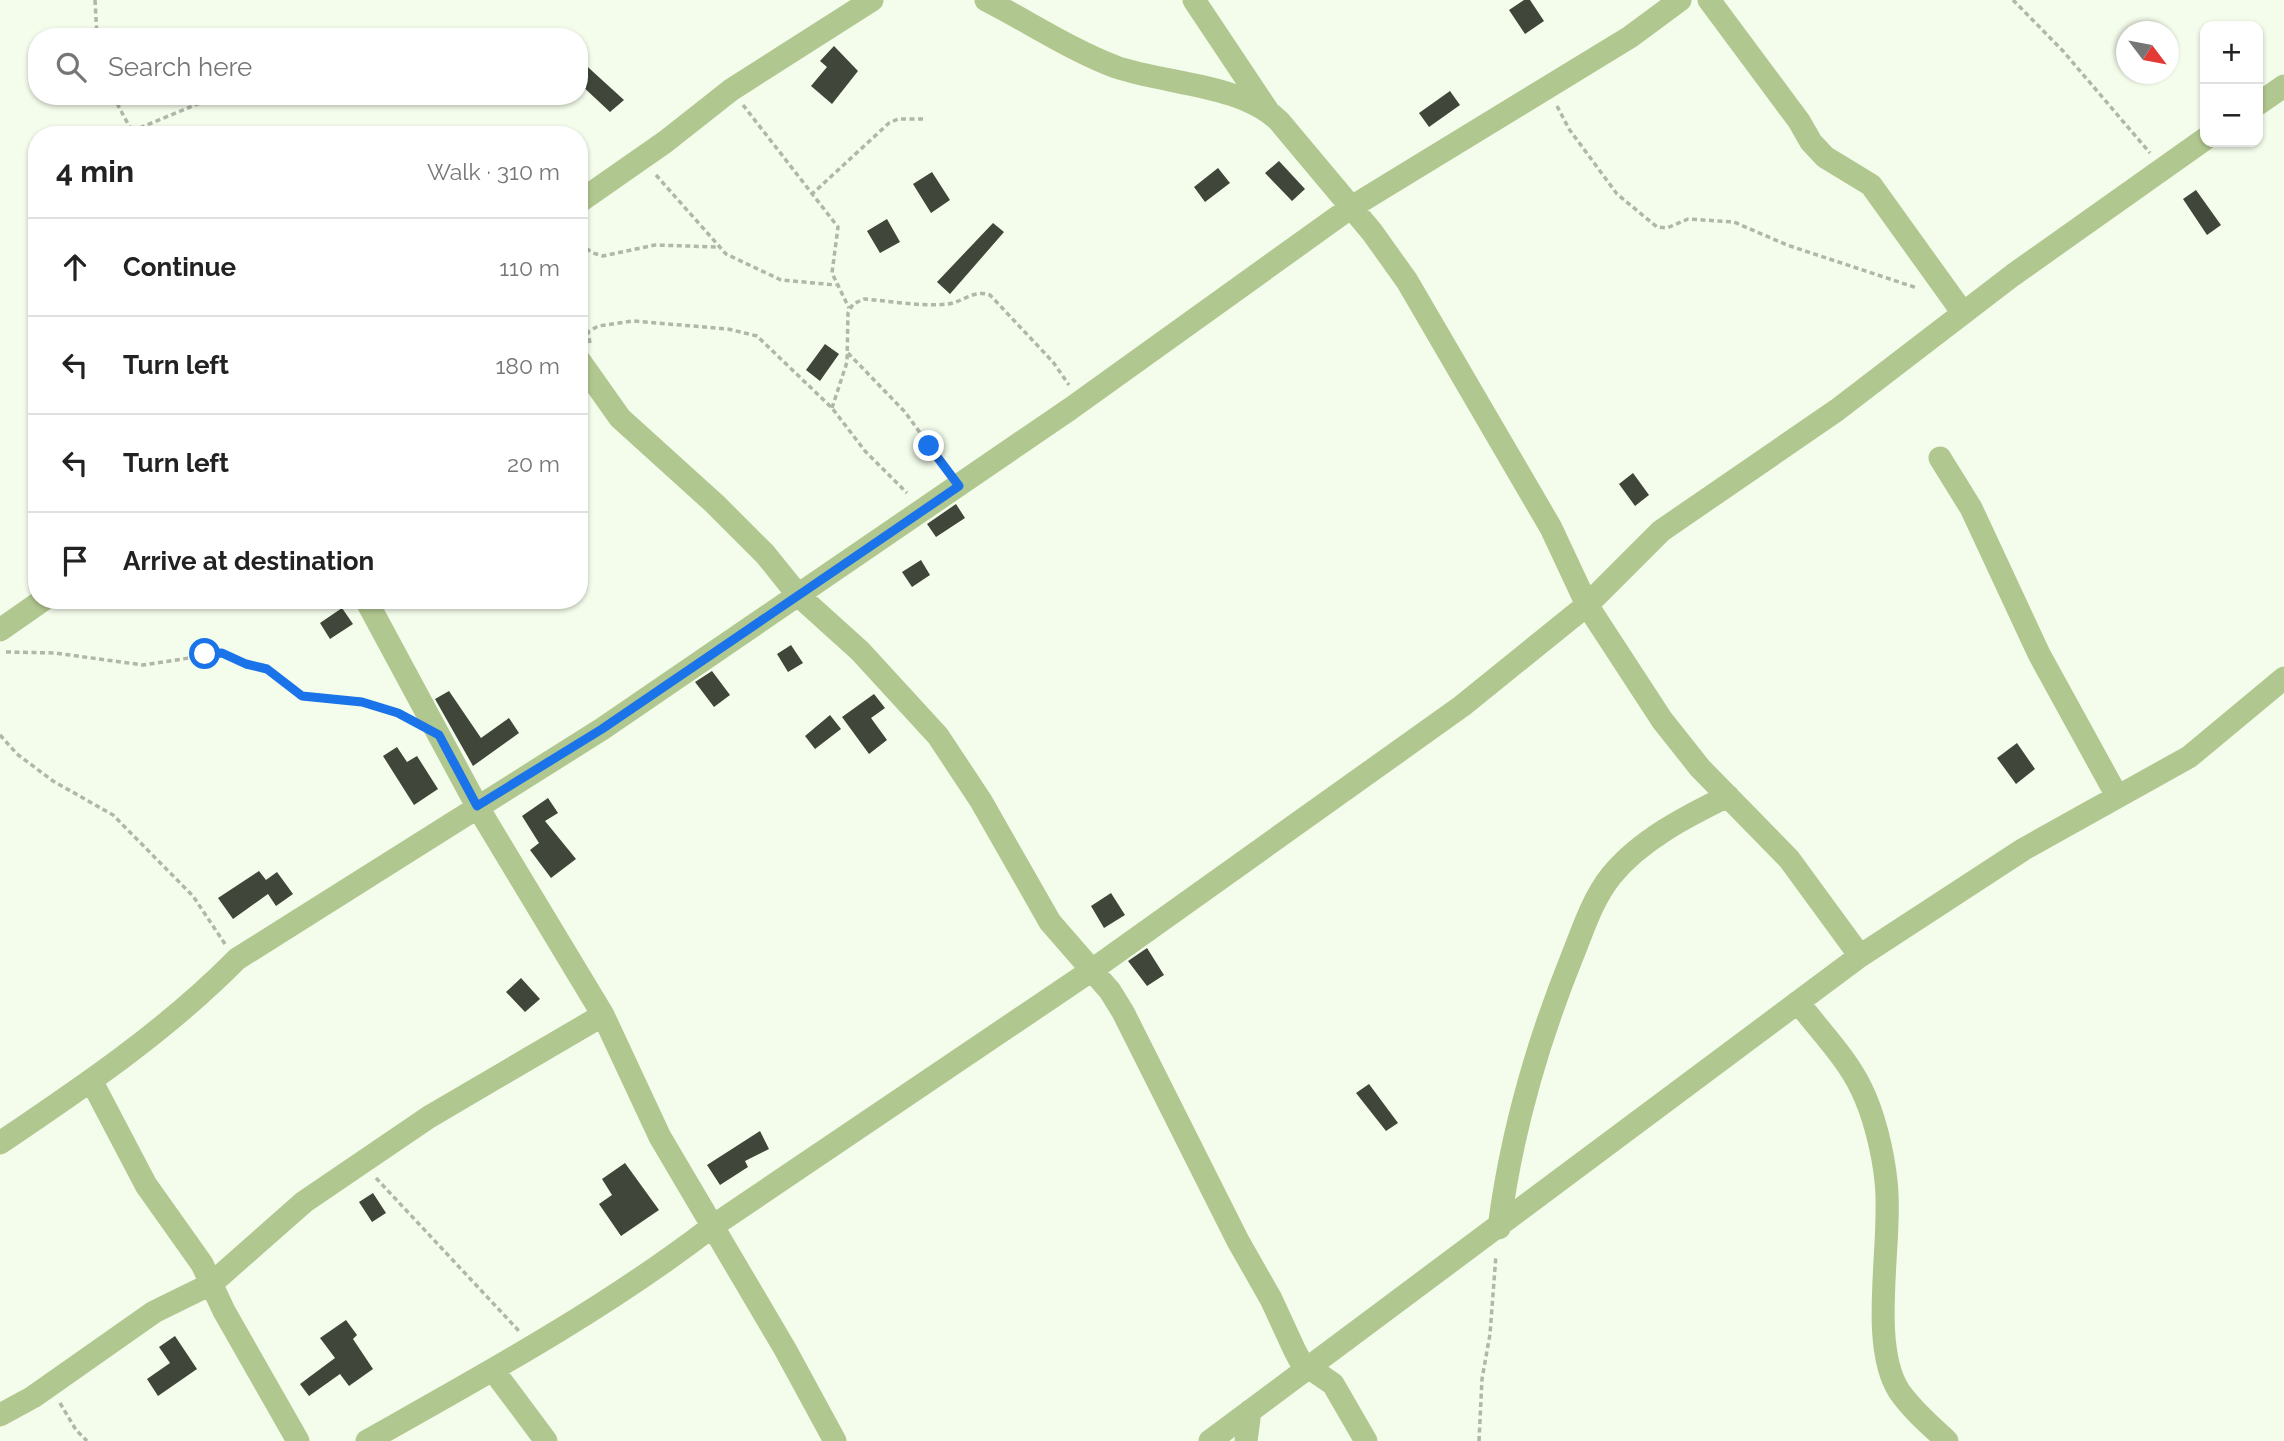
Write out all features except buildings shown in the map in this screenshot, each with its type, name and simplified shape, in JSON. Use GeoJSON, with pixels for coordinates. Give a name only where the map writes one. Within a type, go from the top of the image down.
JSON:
{"type":"FeatureCollection","features":[{"type":"Feature","properties":{"kind":"street"},"geometry":{"type":"LineString","coordinates":[[588,196],[731,90],[872,0]]}},
{"type":"Feature","properties":{"kind":"street"},"geometry":{"type":"LineString","coordinates":[[986,0],[1101,61],[1222,93],[1268,111]]}},
{"type":"Feature","properties":{"kind":"street"},"geometry":{"type":"LineString","coordinates":[[1194,0],[1268,111],[1372,232],[1407,281],[1551,528],[1587,605],[1662,720],[1700,768],[1789,859],[1860,957]]}},
{"type":"Feature","properties":{"kind":"street"},"geometry":{"type":"LineString","coordinates":[[0,1143],[92,1082],[195,1002],[237,960],[602,729],[1081,402],[1350,208],[1630,37],[1680,0]]}},
{"type":"Feature","properties":{"kind":"street"},"geometry":{"type":"LineString","coordinates":[[1709,0],[1799,121],[1811,142],[1834,163],[1871,185],[1963,313]]}},
{"type":"Feature","properties":{"kind":"street"},"geometry":{"type":"LineString","coordinates":[[2263,101],[2284,86]]}},
{"type":"Feature","properties":{"kind":"street"},"geometry":{"type":"LineString","coordinates":[[367,1441],[534,1348],[658,1268],[713,1226],[1092,970],[1462,706],[1587,605],[1661,531],[1837,410],[1963,313],[2200,142]]}},
{"type":"Feature","properties":{"kind":"street"},"geometry":{"type":"LineString","coordinates":[[588,373],[620,418],[715,504],[765,554],[798,595],[860,652],[938,736],[976,793],[1050,922],[1092,970],[1123,1013],[1238,1241],[1271,1299],[1295,1351],[1311,1369],[1333,1384],[1366,1441]]}},
{"type":"Feature","properties":{"kind":"street"},"geometry":{"type":"LineString","coordinates":[[1940,458],[1971,508],[2039,654],[2118,796]]}},
{"type":"Feature","properties":{"kind":"street"},"geometry":{"type":"LineString","coordinates":[[0,630],[30,609]]}},
{"type":"Feature","properties":{"kind":"street"},"geometry":{"type":"LineString","coordinates":[[371,609],[477,806],[603,1015],[660,1137],[835,1441]]}},
{"type":"Feature","properties":{"kind":"street"},"geometry":{"type":"LineString","coordinates":[[1210,1441],[1311,1369],[1385,1310],[1499,1228],[1860,957],[2024,849],[2189,757],[2284,678]]}},
{"type":"Feature","properties":{"kind":"street"},"geometry":{"type":"LineString","coordinates":[[1499,1228],[1506,1170],[1531,1068],[1598,894],[1628,859],[1689,814],[1728,796]]}},
{"type":"Feature","properties":{"kind":"street"},"geometry":{"type":"LineString","coordinates":[[1798,1002],[1861,1088],[1876,1136],[1886,1179],[1887,1200],[1884,1315],[1886,1363],[1900,1392],[1947,1441]]}},
{"type":"Feature","properties":{"kind":"street"},"geometry":{"type":"LineString","coordinates":[[0,1415],[154,1312],[211,1284],[304,1202],[429,1117],[603,1015]]}},
{"type":"Feature","properties":{"kind":"street"},"geometry":{"type":"LineString","coordinates":[[92,1082],[146,1185],[202,1264],[298,1441]]}},
{"type":"Feature","properties":{"kind":"street"},"geometry":{"type":"LineString","coordinates":[[493,1370],[546,1441]]}},
{"type":"Feature","properties":{"kind":"street"},"geometry":{"type":"LineString","coordinates":[[1246,1441],[1250,1411]]}},
{"type":"Feature","properties":{"kind":"path"},"geometry":{"type":"LineString","coordinates":[[96,0],[97,28]]}},
{"type":"Feature","properties":{"kind":"path"},"geometry":{"type":"LineString","coordinates":[[2013,0],[2063,51],[2130,132],[2163,167]]}},
{"type":"Feature","properties":{"kind":"path"},"geometry":{"type":"LineString","coordinates":[[1547,88],[1569,129],[1617,194],[1657,227],[1667,228],[1688,219],[1734,222],[1787,246],[1843,262],[1896,283],[1947,291]]}},
{"type":"Feature","properties":{"kind":"path"},"geometry":{"type":"LineString","coordinates":[[731,90],[788,159],[811,195],[839,230],[832,273],[850,308],[848,353],[832,408]]}},
{"type":"Feature","properties":{"kind":"path"},"geometry":{"type":"LineString","coordinates":[[118,105],[129,126]]}},
{"type":"Feature","properties":{"kind":"path"},"geometry":{"type":"LineString","coordinates":[[149,126],[196,105]]}},
{"type":"Feature","properties":{"kind":"path"},"geometry":{"type":"LineString","coordinates":[[811,195],[888,123],[898,119],[923,119]]}},
{"type":"Feature","properties":{"kind":"path"},"geometry":{"type":"LineString","coordinates":[[642,158],[718,247],[774,278],[836,285]]}},
{"type":"Feature","properties":{"kind":"path"},"geometry":{"type":"LineString","coordinates":[[588,250],[603,256],[655,245],[718,247]]}},
{"type":"Feature","properties":{"kind":"path"},"geometry":{"type":"LineString","coordinates":[[850,308],[863,299],[937,305],[952,303],[979,293],[990,295],[1053,362],[1081,402]]}},
{"type":"Feature","properties":{"kind":"path"},"geometry":{"type":"LineString","coordinates":[[588,355],[591,351],[588,332],[598,326],[633,321],[742,331],[763,341],[832,408],[865,451],[924,509]]}},
{"type":"Feature","properties":{"kind":"path"},"geometry":{"type":"LineString","coordinates":[[848,353],[905,412],[959,486]]}},
{"type":"Feature","properties":{"kind":"path"},"geometry":{"type":"LineString","coordinates":[[0,652],[55,653],[143,665],[222,653],[246,664],[267,669],[302,696],[362,702],[408,719]]}},
{"type":"Feature","properties":{"kind":"path"},"geometry":{"type":"LineString","coordinates":[[0,736],[17,754],[53,781],[82,800],[113,815],[193,896],[237,960]]}},
{"type":"Feature","properties":{"kind":"path"},"geometry":{"type":"LineString","coordinates":[[362,1163],[534,1348]]}},
{"type":"Feature","properties":{"kind":"path"},"geometry":{"type":"LineString","coordinates":[[1479,1441],[1482,1379],[1490,1334],[1499,1228]]}},
{"type":"Feature","properties":{"kind":"path"},"geometry":{"type":"LineString","coordinates":[[43,1388],[57,1400],[76,1430],[88,1441]]}},
{"type":"Feature","properties":{"kind":"route"},"geometry":{"type":"LineString","coordinates":[[205,654],[222,653],[251,666],[267,669],[295,694],[362,702],[398,713],[439,735],[477,806],[602,729],[959,486],[929,446]]}}]}
